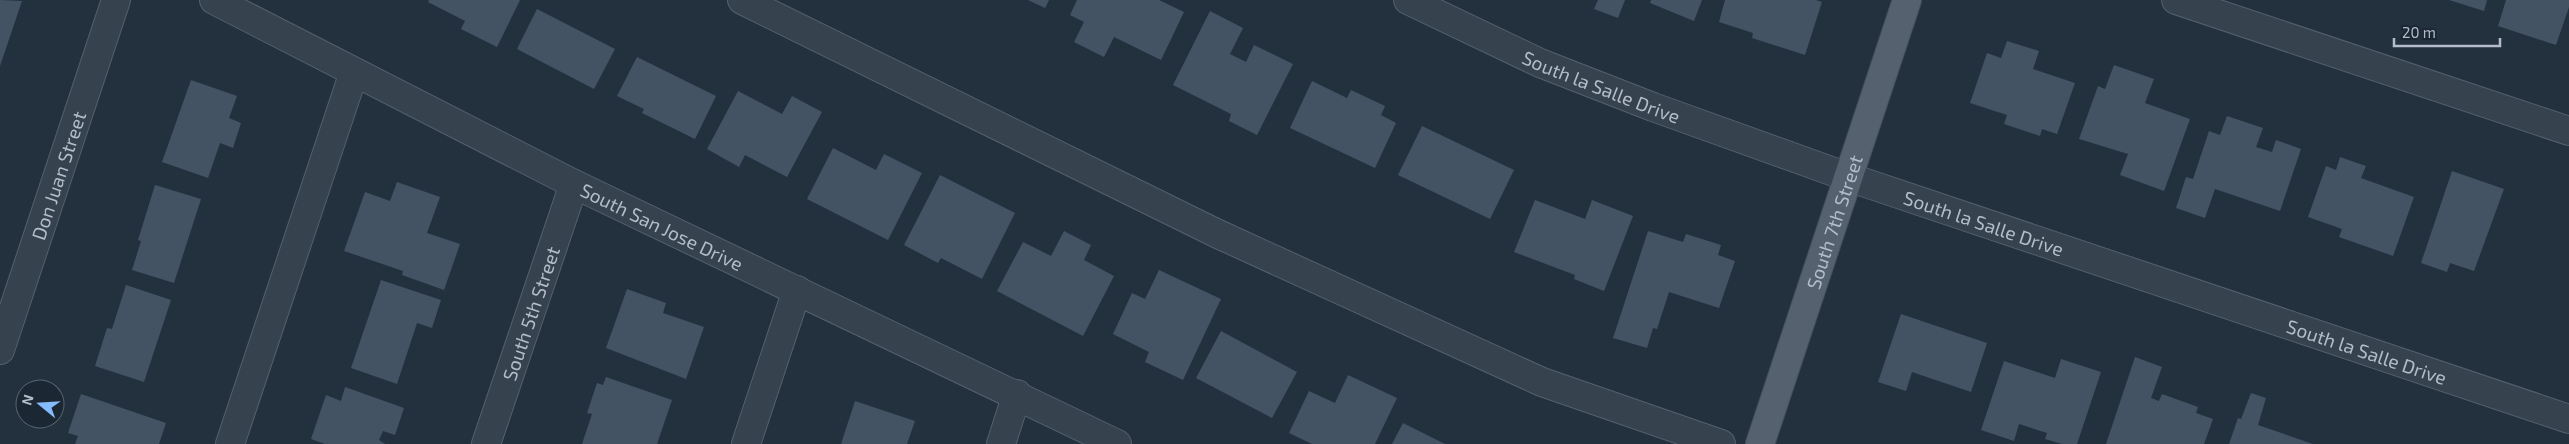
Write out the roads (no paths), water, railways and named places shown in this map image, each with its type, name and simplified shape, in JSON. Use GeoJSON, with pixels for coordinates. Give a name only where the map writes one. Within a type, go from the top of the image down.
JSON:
{"type":"FeatureCollection","features":[{"type":"Feature","properties":{"kind":"main road","name":"South 7th Street"},"geometry":{"type":"LineString","coordinates":[[1760,444],[1907,0]]}},
{"type":"Feature","properties":{"kind":"street","name":"Don Juan Street"},"geometry":{"type":"LineString","coordinates":[[0,350],[116,0]]}},
{"type":"Feature","properties":{"kind":"street","name":"South San Jose Drive"},"geometry":{"type":"LineString","coordinates":[[214,0],[574,184],[1018,394],[1117,444]]}},
{"type":"Feature","properties":{"kind":"street"},"geometry":{"type":"LineString","coordinates":[[742,0],[1218,234],[1542,382],[1721,444]]}},
{"type":"Feature","properties":{"kind":"street","name":"South la Salle Drive"},"geometry":{"type":"LineString","coordinates":[[1408,0],[1540,63],[1653,107],[1848,176],[2569,419]]}},
{"type":"Feature","properties":{"kind":"street"},"geometry":{"type":"LineString","coordinates":[[2176,0],[2569,131]]}},
{"type":"Feature","properties":{"kind":"street"},"geometry":{"type":"LineString","coordinates":[[230,444],[354,72]]}},
{"type":"Feature","properties":{"kind":"street","name":"South 5th Street"},"geometry":{"type":"LineString","coordinates":[[486,444],[574,184]]}},
{"type":"Feature","properties":{"kind":"street"},"geometry":{"type":"LineString","coordinates":[[746,444],[797,290]]}},
{"type":"Feature","properties":{"kind":"street"},"geometry":{"type":"LineString","coordinates":[[1001,444],[1018,394]]}}]}
